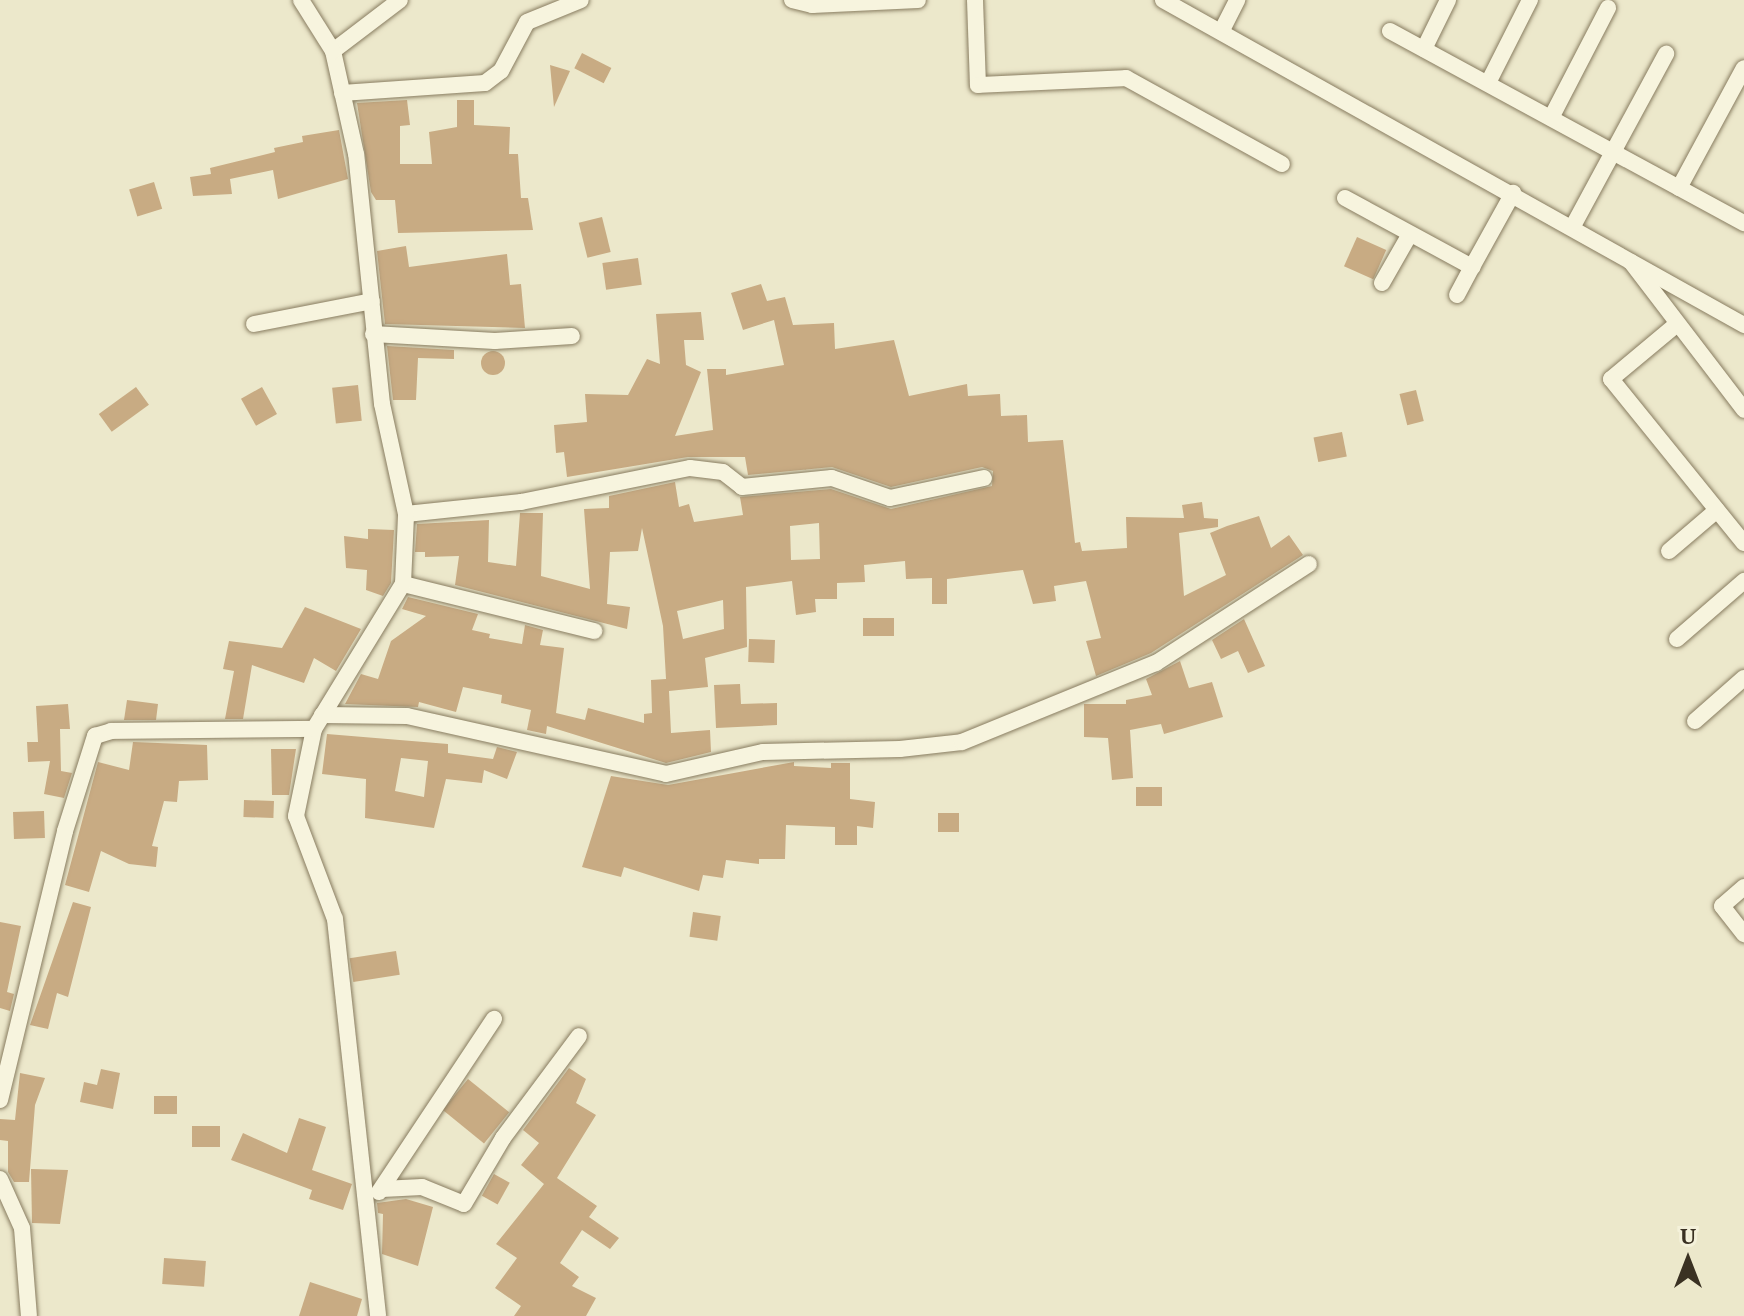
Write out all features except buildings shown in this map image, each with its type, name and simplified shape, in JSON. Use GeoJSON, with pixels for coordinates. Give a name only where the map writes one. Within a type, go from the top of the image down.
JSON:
{"type":"FeatureCollection","features":[{"type":"Feature","properties":{"kind":"street"},"geometry":{"type":"LineString","coordinates":[[301,0],[333,51],[356,154],[373,334],[406,514],[403,584],[318,722],[296,816],[335,919],[378,1316]]}},
{"type":"Feature","properties":{"kind":"street"},"geometry":{"type":"LineString","coordinates":[[333,51],[400,0]]}},
{"type":"Feature","properties":{"kind":"street"},"geometry":{"type":"LineString","coordinates":[[342,93],[485,83],[501,71],[527,22],[581,0]]}},
{"type":"Feature","properties":{"kind":"street"},"geometry":{"type":"LineString","coordinates":[[792,0],[812,5],[918,0]]}},
{"type":"Feature","properties":{"kind":"street"},"geometry":{"type":"LineString","coordinates":[[975,0],[978,85],[1126,78],[1282,164]]}},
{"type":"Feature","properties":{"kind":"street"},"geometry":{"type":"LineString","coordinates":[[1163,0],[1625,255],[1744,325]]}},
{"type":"Feature","properties":{"kind":"street"},"geometry":{"type":"LineString","coordinates":[[1222,30],[1237,0]]}},
{"type":"Feature","properties":{"kind":"street"},"geometry":{"type":"LineString","coordinates":[[1424,49],[1448,0]]}},
{"type":"Feature","properties":{"kind":"street"},"geometry":{"type":"LineString","coordinates":[[1488,83],[1530,0]]}},
{"type":"Feature","properties":{"kind":"street"},"geometry":{"type":"LineString","coordinates":[[1551,118],[1608,8]]}},
{"type":"Feature","properties":{"kind":"street"},"geometry":{"type":"LineString","coordinates":[[1390,31],[1744,223]]}},
{"type":"Feature","properties":{"kind":"street"},"geometry":{"type":"LineString","coordinates":[[1573,226],[1666,54]]}},
{"type":"Feature","properties":{"kind":"street"},"geometry":{"type":"LineString","coordinates":[[1679,188],[1744,68]]}},
{"type":"Feature","properties":{"kind":"street"},"geometry":{"type":"LineString","coordinates":[[1457,295],[1513,193]]}},
{"type":"Feature","properties":{"kind":"street"},"geometry":{"type":"LineString","coordinates":[[1345,198],[1472,267]]}},
{"type":"Feature","properties":{"kind":"street"},"geometry":{"type":"LineString","coordinates":[[1382,283],[1410,234]]}},
{"type":"Feature","properties":{"kind":"street"},"geometry":{"type":"LineString","coordinates":[[1625,255],[1744,410]]}},
{"type":"Feature","properties":{"kind":"street"},"geometry":{"type":"LineString","coordinates":[[254,324],[372,301]]}},
{"type":"Feature","properties":{"kind":"street"},"geometry":{"type":"LineString","coordinates":[[1677,324],[1611,379],[1744,543]]}},
{"type":"Feature","properties":{"kind":"street"},"geometry":{"type":"LineString","coordinates":[[373,334],[495,341],[572,336]]}},
{"type":"Feature","properties":{"kind":"street"},"geometry":{"type":"LineString","coordinates":[[406,514],[521,502],[690,468],[723,472],[742,487],[832,478],[890,498],[984,478]]}},
{"type":"Feature","properties":{"kind":"street"},"geometry":{"type":"LineString","coordinates":[[1669,551],[1717,510]]}},
{"type":"Feature","properties":{"kind":"street"},"geometry":{"type":"LineString","coordinates":[[0,1100],[65,831],[95,736],[111,731],[421,719],[666,774],[763,752],[900,749],[962,742],[1156,663],[1309,564]]}},
{"type":"Feature","properties":{"kind":"street"},"geometry":{"type":"LineString","coordinates":[[1677,639],[1744,581]]}},
{"type":"Feature","properties":{"kind":"street"},"geometry":{"type":"LineString","coordinates":[[403,584],[594,631]]}},
{"type":"Feature","properties":{"kind":"street"},"geometry":{"type":"LineString","coordinates":[[1695,721],[1744,678]]}},
{"type":"Feature","properties":{"kind":"street"},"geometry":{"type":"LineString","coordinates":[[1744,887],[1722,906],[1744,934]]}},
{"type":"Feature","properties":{"kind":"street"},"geometry":{"type":"LineString","coordinates":[[367,1204],[382,1189],[494,1019]]}},
{"type":"Feature","properties":{"kind":"street"},"geometry":{"type":"LineString","coordinates":[[382,1189],[422,1187],[464,1204],[503,1138],[579,1036]]}},
{"type":"Feature","properties":{"kind":"street"},"geometry":{"type":"LineString","coordinates":[[0,1179],[22,1228],[29,1316]]}}]}
